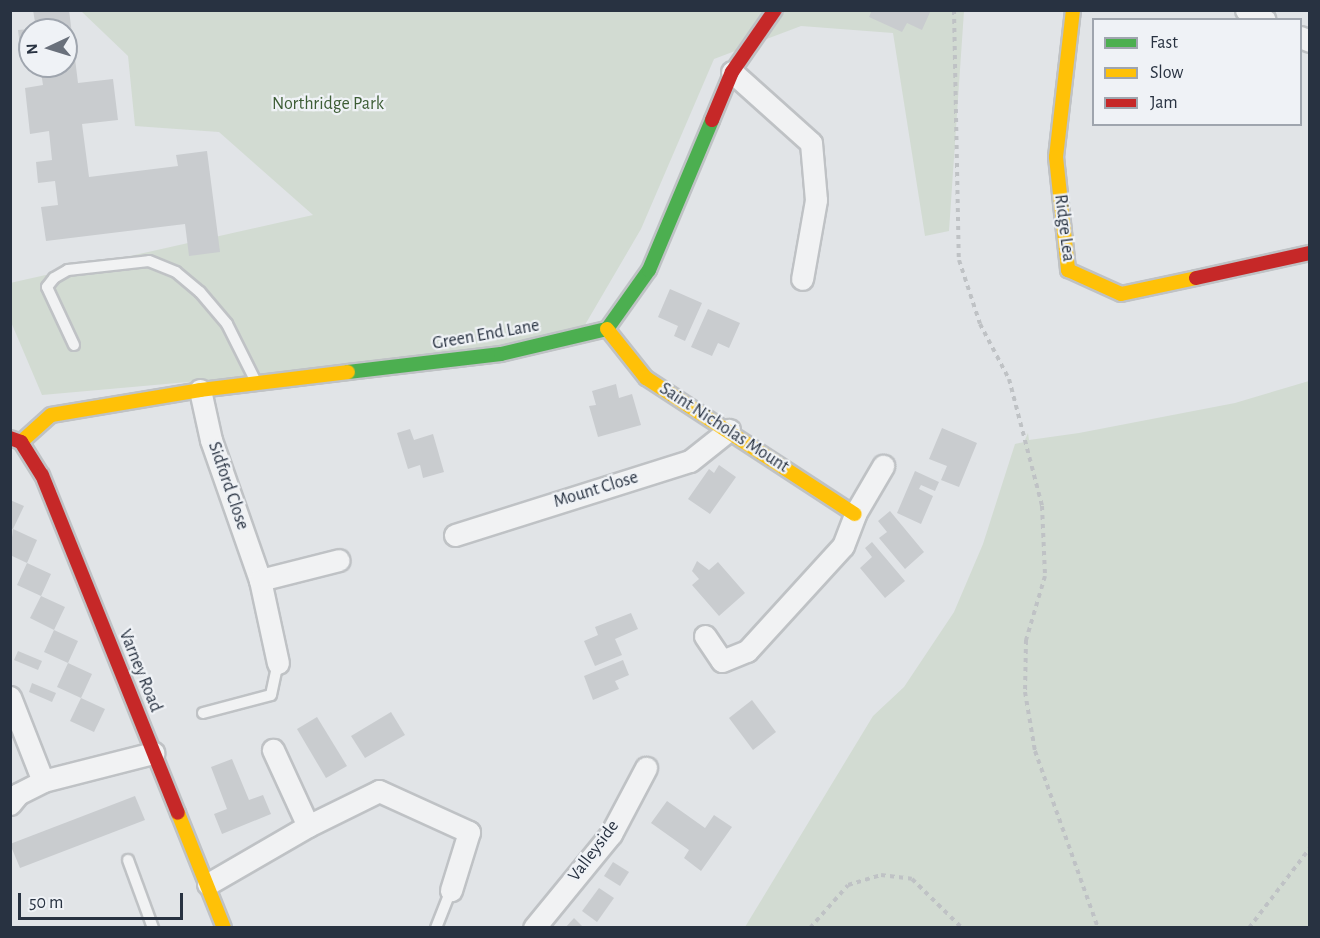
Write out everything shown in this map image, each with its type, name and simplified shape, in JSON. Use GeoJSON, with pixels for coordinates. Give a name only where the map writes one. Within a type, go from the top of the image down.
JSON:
{"type":"FeatureCollection","features":[{"type":"Feature","properties":{"kind":"street"},"geometry":{"type":"LineString","coordinates":[[607,329],[649,270],[732,72],[775,10]]}},
{"type":"Feature","properties":{"kind":"street","name":"Ridge Lea"},"geometry":{"type":"LineString","coordinates":[[1073,10],[1056,157],[1068,270],[1121,294],[1310,253]]}},
{"type":"Feature","properties":{"kind":"street"},"geometry":{"type":"LineString","coordinates":[[1246,10],[1261,18]]}},
{"type":"Feature","properties":{"kind":"street"},"geometry":{"type":"LineString","coordinates":[[732,72],[811,143],[816,200],[802,279]]}},
{"type":"Feature","properties":{"kind":"street","name":"Green End Lane"},"geometry":{"type":"LineString","coordinates":[[16,440],[51,415],[200,390],[257,385],[501,354],[607,329]]}},
{"type":"Feature","properties":{"kind":"street","name":"Saint Nicholas Mount"},"geometry":{"type":"LineString","coordinates":[[607,329],[646,378],[855,514]]}},
{"type":"Feature","properties":{"kind":"street","name":"Sidford Close"},"geometry":{"type":"LineString","coordinates":[[200,390],[212,440],[260,580],[278,663]]}},
{"type":"Feature","properties":{"kind":"street","name":"Mount Close"},"geometry":{"type":"LineString","coordinates":[[455,535],[690,461],[729,430]]}},
{"type":"Feature","properties":{"kind":"street","name":"Varney Road"},"geometry":{"type":"LineString","coordinates":[[16,440],[42,475],[208,884],[223,927]]}},
{"type":"Feature","properties":{"kind":"street"},"geometry":{"type":"LineString","coordinates":[[705,636],[722,661],[747,651],[843,546],[855,514],[883,466]]}},
{"type":"Feature","properties":{"kind":"street"},"geometry":{"type":"LineString","coordinates":[[260,580],[339,561]]}},
{"type":"Feature","properties":{"kind":"street"},"geometry":{"type":"LineString","coordinates":[[10,697],[43,781]]}},
{"type":"Feature","properties":{"kind":"street"},"geometry":{"type":"LineString","coordinates":[[273,750],[308,826]]}},
{"type":"Feature","properties":{"kind":"street"},"geometry":{"type":"LineString","coordinates":[[10,804],[18,794],[43,781],[153,753]]}},
{"type":"Feature","properties":{"kind":"street","name":"Valleyside"},"geometry":{"type":"LineString","coordinates":[[534,927],[610,834],[646,768]]}},
{"type":"Feature","properties":{"kind":"street"},"geometry":{"type":"LineString","coordinates":[[208,884],[308,826],[379,790],[469,832],[451,890]]}},
{"type":"Feature","properties":{"kind":"lane"},"geometry":{"type":"LineString","coordinates":[[74,345],[47,287],[54,278],[68,270],[149,261],[176,272],[200,292],[227,324],[257,385]]}},
{"type":"Feature","properties":{"kind":"lane"},"geometry":{"type":"LineString","coordinates":[[203,713],[271,695],[278,663]]}},
{"type":"Feature","properties":{"kind":"lane"},"geometry":{"type":"LineString","coordinates":[[128,860],[153,927]]}},
{"type":"Feature","properties":{"kind":"lane"},"geometry":{"type":"LineString","coordinates":[[436,927],[451,890]]}},
{"type":"Feature","properties":{"kind":"path"},"geometry":{"type":"LineString","coordinates":[[954,10],[959,260],[980,324],[1009,379],[1042,506],[1045,576],[1026,640],[1025,692],[1035,751],[1098,927]]}},
{"type":"Feature","properties":{"kind":"path"},"geometry":{"type":"LineString","coordinates":[[1249,927],[1310,848]]}},
{"type":"Feature","properties":{"kind":"path"},"geometry":{"type":"LineString","coordinates":[[810,927],[848,885],[881,875],[912,879],[962,927]]}},
{"type":"Feature","properties":{"kind":"green space","name":"Northridge Park"},"geometry":{"type":"Polygon","coordinates":[[[81,11],[964,11],[949,231],[925,236],[893,33],[801,26],[714,59],[641,229],[582,330],[435,360],[42,395],[11,322],[10,283],[313,215],[219,132],[135,126],[128,56],[81,11]]]}},
{"type":"Feature","properties":{"kind":"green space"},"geometry":{"type":"Polygon","coordinates":[[[1309,381],[1309,927],[745,927],[873,716],[904,687],[954,612],[983,544],[1015,444],[1024,442],[1028,433],[1029,440],[1079,433],[1235,403],[1309,381]]]}},
{"type":"Feature","properties":{"kind":"building"},"geometry":{"type":"Polygon","coordinates":[[[33,10],[69,10],[70,18],[34,18],[33,10]]]}},
{"type":"Feature","properties":{"kind":"building"},"geometry":{"type":"Polygon","coordinates":[[[872,10],[931,10],[922,30],[907,23],[902,32],[869,17],[872,10]]]}},
{"type":"Feature","properties":{"kind":"building"},"geometry":{"type":"Polygon","coordinates":[[[42,78],[77,78],[78,83],[113,79],[118,120],[82,124],[89,177],[178,166],[176,155],[207,151],[220,252],[189,256],[185,224],[46,241],[41,207],[58,205],[55,181],[38,183],[36,162],[52,160],[49,131],[30,134],[25,88],[43,85],[42,78]]]}},
{"type":"Feature","properties":{"kind":"building"},"geometry":{"type":"Polygon","coordinates":[[[670,289],[702,303],[685,341],[674,336],[678,326],[658,317],[670,289]]]}},
{"type":"Feature","properties":{"kind":"building"},"geometry":{"type":"Polygon","coordinates":[[[708,309],[740,323],[729,348],[718,343],[712,356],[691,347],[708,309]]]}},
{"type":"Feature","properties":{"kind":"building"},"geometry":{"type":"Polygon","coordinates":[[[616,384],[619,398],[632,394],[641,425],[598,437],[589,406],[596,405],[592,391],[616,384]]]}},
{"type":"Feature","properties":{"kind":"building"},"geometry":{"type":"Polygon","coordinates":[[[942,428],[977,443],[959,487],[941,480],[947,466],[929,459],[942,428]]]}},
{"type":"Feature","properties":{"kind":"building"},"geometry":{"type":"Polygon","coordinates":[[[410,429],[414,440],[433,434],[444,472],[423,478],[420,465],[408,469],[397,433],[410,429]]]}},
{"type":"Feature","properties":{"kind":"building"},"geometry":{"type":"Polygon","coordinates":[[[719,465],[736,477],[710,514],[688,499],[709,469],[714,473],[719,465]]]}},
{"type":"Feature","properties":{"kind":"building"},"geometry":{"type":"Polygon","coordinates":[[[915,471],[939,482],[935,491],[921,485],[919,489],[933,496],[921,524],[897,513],[915,471]]]}},
{"type":"Feature","properties":{"kind":"building"},"geometry":{"type":"Polygon","coordinates":[[[10,500],[24,506],[13,529],[10,528],[10,500]]]}},
{"type":"Feature","properties":{"kind":"building"},"geometry":{"type":"Polygon","coordinates":[[[890,511],[924,552],[905,569],[879,538],[887,532],[878,521],[890,511]]]}},
{"type":"Feature","properties":{"kind":"building"},"geometry":{"type":"Polygon","coordinates":[[[13,529],[37,540],[27,563],[10,555],[13,529]]]}},
{"type":"Feature","properties":{"kind":"building"},"geometry":{"type":"Polygon","coordinates":[[[872,542],[905,581],[885,598],[860,568],[872,557],[865,548],[872,542]]]}},
{"type":"Feature","properties":{"kind":"building"},"geometry":{"type":"Polygon","coordinates":[[[697,561],[709,570],[718,562],[745,593],[719,616],[692,585],[699,579],[692,571],[697,561]]]}},
{"type":"Feature","properties":{"kind":"building"},"geometry":{"type":"Polygon","coordinates":[[[27,563],[51,574],[41,596],[17,585],[27,563]]]}},
{"type":"Feature","properties":{"kind":"building"},"geometry":{"type":"Polygon","coordinates":[[[41,596],[65,607],[54,630],[30,618],[41,596]]]}},
{"type":"Feature","properties":{"kind":"building"},"geometry":{"type":"Polygon","coordinates":[[[631,613],[638,629],[615,639],[622,655],[595,666],[584,641],[598,635],[595,627],[631,613]]]}},
{"type":"Feature","properties":{"kind":"building"},"geometry":{"type":"Polygon","coordinates":[[[54,630],[78,641],[68,663],[44,652],[54,630]]]}},
{"type":"Feature","properties":{"kind":"building"},"geometry":{"type":"Polygon","coordinates":[[[18,651],[42,661],[38,670],[14,660],[18,651]]]}},
{"type":"Feature","properties":{"kind":"building"},"geometry":{"type":"Polygon","coordinates":[[[623,660],[629,675],[615,681],[619,689],[593,700],[584,676],[623,660]]]}},
{"type":"Feature","properties":{"kind":"building"},"geometry":{"type":"Polygon","coordinates":[[[68,663],[92,674],[81,698],[57,687],[68,663]]]}},
{"type":"Feature","properties":{"kind":"building"},"geometry":{"type":"Polygon","coordinates":[[[32,683],[56,693],[52,702],[29,692],[32,683]]]}},
{"type":"Feature","properties":{"kind":"building"},"geometry":{"type":"Polygon","coordinates":[[[81,698],[105,709],[94,732],[70,721],[81,698]]]}},
{"type":"Feature","properties":{"kind":"building"},"geometry":{"type":"Polygon","coordinates":[[[752,700],[776,732],[753,750],[729,718],[752,700]]]}},
{"type":"Feature","properties":{"kind":"building"},"geometry":{"type":"Polygon","coordinates":[[[391,712],[405,735],[365,758],[351,736],[391,712]]]}},
{"type":"Feature","properties":{"kind":"building"},"geometry":{"type":"Polygon","coordinates":[[[317,717],[347,766],[326,778],[297,729],[317,717]]]}},
{"type":"Feature","properties":{"kind":"building"},"geometry":{"type":"Polygon","coordinates":[[[232,759],[249,800],[263,795],[271,814],[222,834],[214,814],[227,809],[211,767],[232,759]]]}},
{"type":"Feature","properties":{"kind":"building"},"geometry":{"type":"Polygon","coordinates":[[[135,796],[145,820],[20,868],[10,844],[135,796]]]}},
{"type":"Feature","properties":{"kind":"building"},"geometry":{"type":"Polygon","coordinates":[[[667,801],[705,828],[714,815],[732,827],[701,871],[684,858],[689,850],[651,823],[667,801]]]}},
{"type":"Feature","properties":{"kind":"building"},"geometry":{"type":"Polygon","coordinates":[[[613,862],[629,872],[620,886],[604,876],[613,862]]]}},
{"type":"Feature","properties":{"kind":"building"},"geometry":{"type":"Polygon","coordinates":[[[599,888],[614,898],[597,922],[582,911],[599,888]]]}},
{"type":"Feature","properties":{"kind":"building"},"geometry":{"type":"Polygon","coordinates":[[[574,918],[584,928],[565,928],[574,918]]]}},
{"type":"Feature","properties":{"kind":"traffic: fast"},"geometry":{"type":"LineString","coordinates":[[348,372],[501,354],[607,329],[649,270],[712,120]]}},
{"type":"Feature","properties":{"kind":"traffic: slow"},"geometry":{"type":"LineString","coordinates":[[1073,10],[1056,157],[1068,270],[1121,294],[1196,278]]}},
{"type":"Feature","properties":{"kind":"traffic: slow"},"geometry":{"type":"LineString","coordinates":[[607,329],[646,378],[855,514]]}},
{"type":"Feature","properties":{"kind":"traffic: slow"},"geometry":{"type":"LineString","coordinates":[[21,442],[51,415],[200,390],[348,372]]}},
{"type":"Feature","properties":{"kind":"traffic: slow"},"geometry":{"type":"LineString","coordinates":[[178,813],[224,928]]}},
{"type":"Feature","properties":{"kind":"traffic: jam"},"geometry":{"type":"LineString","coordinates":[[712,120],[732,72],[775,10]]}},
{"type":"Feature","properties":{"kind":"traffic: jam"},"geometry":{"type":"LineString","coordinates":[[1196,278],[1310,253]]}},
{"type":"Feature","properties":{"kind":"traffic: jam"},"geometry":{"type":"LineString","coordinates":[[10,438],[21,442],[42,475],[178,813]]}}]}
